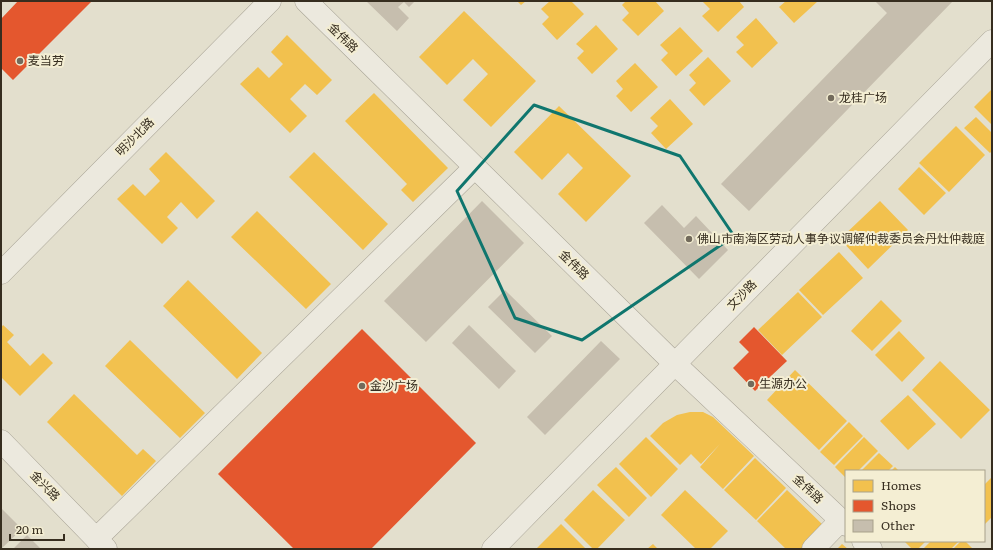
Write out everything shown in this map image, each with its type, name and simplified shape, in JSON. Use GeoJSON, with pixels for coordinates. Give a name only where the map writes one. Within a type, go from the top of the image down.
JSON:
{"type":"FeatureCollection","features":[{"type":"Feature","properties":{"kind":"street","name":"明沙北路"},"geometry":{"type":"LineString","coordinates":[[1,273],[270,1]]}},
{"type":"Feature","properties":{"kind":"street","name":"金伟路"},"geometry":{"type":"LineString","coordinates":[[306,1],[675,364],[844,522]]}},
{"type":"Feature","properties":{"kind":"street","name":"文沙路"},"geometry":{"type":"LineString","coordinates":[[493,549],[992,41]]}},
{"type":"Feature","properties":{"kind":"street"},"geometry":{"type":"LineString","coordinates":[[101,544],[474,167]]}},
{"type":"Feature","properties":{"kind":"street","name":"金兴路"},"geometry":{"type":"LineString","coordinates":[[1,441],[101,544]]}},
{"type":"Feature","properties":{"kind":"street"},"geometry":{"type":"LineString","coordinates":[[813,549],[844,522]]}},
{"type":"Feature","properties":{"kind":"highlighted area"},"geometry":{"type":"Polygon","coordinates":[[[534,105],[680,156],[734,236],[582,340],[515,318],[457,191],[534,105]]]}},
{"type":"Feature","properties":{"kind":"building: Homes"},"geometry":{"type":"Polygon","coordinates":[[[517,1],[526,1],[521,5],[517,1]]]}},
{"type":"Feature","properties":{"kind":"building: Homes"},"geometry":{"type":"Polygon","coordinates":[[[550,1],[571,1],[584,14],[557,40],[542,24],[549,17],[541,9],[550,1]]]}},
{"type":"Feature","properties":{"kind":"building: Homes"},"geometry":{"type":"Polygon","coordinates":[[[626,1],[655,1],[664,11],[638,36],[622,20],[629,13],[622,5],[626,1]]]}},
{"type":"Feature","properties":{"kind":"building: Homes"},"geometry":{"type":"Polygon","coordinates":[[[702,1],[739,1],[744,7],[718,32],[702,16],[710,9],[702,1]]]}},
{"type":"Feature","properties":{"kind":"building: Homes"},"geometry":{"type":"Polygon","coordinates":[[[786,1],[818,1],[794,23],[779,7],[786,1]]]}},
{"type":"Feature","properties":{"kind":"building: Homes"},"geometry":{"type":"Polygon","coordinates":[[[464,11],[536,81],[491,127],[463,100],[488,74],[473,59],[447,85],[419,57],[464,11]]]}},
{"type":"Feature","properties":{"kind":"building: Homes"},"geometry":{"type":"Polygon","coordinates":[[[756,18],[778,43],[752,68],[736,52],[744,45],[736,37],[756,18]]]}},
{"type":"Feature","properties":{"kind":"building: Homes"},"geometry":{"type":"Polygon","coordinates":[[[596,25],[618,49],[592,74],[577,58],[584,51],[576,44],[596,25]]]}},
{"type":"Feature","properties":{"kind":"building: Homes"},"geometry":{"type":"Polygon","coordinates":[[[680,27],[703,51],[676,76],[661,60],[668,53],[660,45],[680,27]]]}},
{"type":"Feature","properties":{"kind":"building: Homes"},"geometry":{"type":"Polygon","coordinates":[[[287,35],[332,80],[317,95],[305,84],[290,99],[307,116],[290,133],[240,84],[258,67],[269,78],[283,64],[271,52],[287,35]]]}},
{"type":"Feature","properties":{"kind":"building: Homes"},"geometry":{"type":"Polygon","coordinates":[[[708,57],[731,81],[704,106],[689,90],[696,83],[689,75],[708,57]]]}},
{"type":"Feature","properties":{"kind":"building: Homes"},"geometry":{"type":"Polygon","coordinates":[[[635,63],[658,87],[631,112],[616,96],[623,89],[616,81],[635,63]]]}},
{"type":"Feature","properties":{"kind":"building: Homes"},"geometry":{"type":"Polygon","coordinates":[[[992,89],[992,125],[974,107],[992,89]]]}},
{"type":"Feature","properties":{"kind":"building: Homes"},"geometry":{"type":"Polygon","coordinates":[[[374,93],[448,168],[413,202],[401,190],[407,184],[345,121],[374,93]]]}},
{"type":"Feature","properties":{"kind":"building: Homes"},"geometry":{"type":"Polygon","coordinates":[[[670,99],[693,124],[666,149],[651,133],[658,126],[650,118],[670,99]]]}},
{"type":"Feature","properties":{"kind":"building: Homes"},"geometry":{"type":"Polygon","coordinates":[[[559,106],[631,176],[586,222],[558,194],[583,168],[568,153],[542,180],[514,152],[559,106]]]}},
{"type":"Feature","properties":{"kind":"building: Homes"},"geometry":{"type":"Polygon","coordinates":[[[976,117],[992,133],[992,151],[990,153],[964,128],[976,117]]]}},
{"type":"Feature","properties":{"kind":"building: Homes"},"geometry":{"type":"Polygon","coordinates":[[[956,126],[985,155],[949,192],[919,163],[956,126]]]}},
{"type":"Feature","properties":{"kind":"building: Homes"},"geometry":{"type":"Polygon","coordinates":[[[166,152],[215,201],[197,219],[181,202],[167,217],[178,228],[162,244],[117,199],[133,184],[145,196],[160,181],[149,169],[166,152]]]}},
{"type":"Feature","properties":{"kind":"building: Homes"},"geometry":{"type":"Polygon","coordinates":[[[314,152],[388,224],[363,250],[289,177],[314,152]]]}},
{"type":"Feature","properties":{"kind":"building: Homes"},"geometry":{"type":"Polygon","coordinates":[[[919,167],[946,193],[924,215],[898,189],[919,167]]]}},
{"type":"Feature","properties":{"kind":"building: Homes"},"geometry":{"type":"Polygon","coordinates":[[[880,201],[908,230],[868,269],[840,239],[880,201]]]}},
{"type":"Feature","properties":{"kind":"building: Homes"},"geometry":{"type":"Polygon","coordinates":[[[257,211],[331,284],[306,309],[231,237],[257,211]]]}},
{"type":"Feature","properties":{"kind":"building: Homes"},"geometry":{"type":"Polygon","coordinates":[[[839,252],[863,278],[823,315],[799,290],[839,252]]]}},
{"type":"Feature","properties":{"kind":"building: Homes"},"geometry":{"type":"Polygon","coordinates":[[[188,280],[262,353],[237,379],[163,306],[188,280]]]}},
{"type":"Feature","properties":{"kind":"building: Homes"},"geometry":{"type":"Polygon","coordinates":[[[798,292],[822,317],[782,355],[758,330],[798,292]]]}},
{"type":"Feature","properties":{"kind":"building: Homes"},"geometry":{"type":"Polygon","coordinates":[[[881,300],[902,321],[872,351],[851,331],[881,300]]]}},
{"type":"Feature","properties":{"kind":"building: Homes"},"geometry":{"type":"Polygon","coordinates":[[[3,325],[14,335],[7,342],[30,366],[43,353],[53,363],[20,396],[1,377],[1,328],[3,325]]]}},
{"type":"Feature","properties":{"kind":"building: Homes"},"geometry":{"type":"Polygon","coordinates":[[[899,331],[925,358],[902,382],[875,355],[899,331]]]}},
{"type":"Feature","properties":{"kind":"building: Homes"},"geometry":{"type":"Polygon","coordinates":[[[130,340],[205,413],[180,438],[105,366],[130,340]]]}},
{"type":"Feature","properties":{"kind":"building: Homes"},"geometry":{"type":"Polygon","coordinates":[[[940,361],[990,410],[961,439],[912,390],[940,361]]]}},
{"type":"Feature","properties":{"kind":"building: Homes"},"geometry":{"type":"Polygon","coordinates":[[[795,370],[847,421],[819,450],[767,400],[795,370]]]}},
{"type":"Feature","properties":{"kind":"building: Homes"},"geometry":{"type":"Polygon","coordinates":[[[74,394],[137,455],[143,449],[156,461],[122,496],[47,422],[74,394]]]}},
{"type":"Feature","properties":{"kind":"building: Homes"},"geometry":{"type":"Polygon","coordinates":[[[908,395],[936,424],[908,450],[880,421],[908,395]]]}},
{"type":"Feature","properties":{"kind":"building: Homes"},"geometry":{"type":"Polygon","coordinates":[[[690,412],[703,412],[713,417],[754,456],[723,489],[700,467],[720,444],[701,464],[691,454],[680,465],[650,436],[663,423],[677,415],[690,412]]]}},
{"type":"Feature","properties":{"kind":"building: Homes"},"geometry":{"type":"Polygon","coordinates":[[[849,422],[863,436],[834,465],[820,452],[849,422]]]}},
{"type":"Feature","properties":{"kind":"building: Homes"},"geometry":{"type":"Polygon","coordinates":[[[646,437],[678,469],[651,497],[619,464],[646,437]]]}},
{"type":"Feature","properties":{"kind":"building: Homes"},"geometry":{"type":"Polygon","coordinates":[[[864,437],[878,451],[859,470],[845,470],[845,477],[835,467],[864,437]]]}},
{"type":"Feature","properties":{"kind":"building: Homes"},"geometry":{"type":"Polygon","coordinates":[[[879,453],[893,466],[889,470],[862,470],[879,453]]]}},
{"type":"Feature","properties":{"kind":"building: Homes"},"geometry":{"type":"Polygon","coordinates":[[[755,458],[786,488],[756,520],[724,490],[755,458]]]}},
{"type":"Feature","properties":{"kind":"building: Homes"},"geometry":{"type":"Polygon","coordinates":[[[616,467],[647,498],[629,517],[597,485],[616,467]]]}},
{"type":"Feature","properties":{"kind":"building: Homes"},"geometry":{"type":"Polygon","coordinates":[[[992,477],[992,517],[985,524],[985,484],[992,477]]]}},
{"type":"Feature","properties":{"kind":"building: Homes"},"geometry":{"type":"Polygon","coordinates":[[[593,490],[625,520],[597,549],[593,549],[564,520],[593,490]]]}},
{"type":"Feature","properties":{"kind":"building: Homes"},"geometry":{"type":"Polygon","coordinates":[[[685,490],[728,531],[710,549],[696,549],[661,515],[685,490]]]}},
{"type":"Feature","properties":{"kind":"building: Homes"},"geometry":{"type":"Polygon","coordinates":[[[787,490],[825,527],[804,549],[786,549],[757,521],[787,490]]]}},
{"type":"Feature","properties":{"kind":"building: Homes"},"geometry":{"type":"Polygon","coordinates":[[[561,524],[586,549],[536,549],[561,524]]]}},
{"type":"Feature","properties":{"kind":"building: Homes"},"geometry":{"type":"Polygon","coordinates":[[[905,542],[925,542],[918,549],[912,549],[905,542]]]}},
{"type":"Feature","properties":{"kind":"building: Homes"},"geometry":{"type":"Polygon","coordinates":[[[930,542],[958,542],[951,549],[923,549],[930,542]]]}},
{"type":"Feature","properties":{"kind":"building: Homes"},"geometry":{"type":"Polygon","coordinates":[[[960,542],[966,542],[973,549],[953,549],[960,542]]]}},
{"type":"Feature","properties":{"kind":"building: Homes"},"geometry":{"type":"Polygon","coordinates":[[[653,544],[658,549],[647,549],[653,544]]]}},
{"type":"Feature","properties":{"kind":"building: Homes"},"geometry":{"type":"Polygon","coordinates":[[[842,544],[848,549],[837,549],[842,544]]]}},
{"type":"Feature","properties":{"kind":"building: Shops"},"geometry":{"type":"Polygon","coordinates":[[[18,1],[92,1],[13,80],[1,68],[1,19],[18,1]]]}},
{"type":"Feature","properties":{"kind":"building: Shops"},"geometry":{"type":"Polygon","coordinates":[[[754,327],[787,361],[755,391],[733,368],[749,352],[739,342],[754,327]]]}},
{"type":"Feature","properties":{"kind":"building: Shops","name":"金沙广场"},"geometry":{"type":"Polygon","coordinates":[[[362,329],[476,443],[371,549],[294,549],[218,474],[362,329]]]}},
{"type":"Feature","properties":{"kind":"building: Other"},"geometry":{"type":"Polygon","coordinates":[[[366,1],[415,1],[409,7],[404,2],[398,7],[409,18],[397,31],[366,1]]]}},
{"type":"Feature","properties":{"kind":"building: Other","name":"龙桂广场"},"geometry":{"type":"Polygon","coordinates":[[[875,1],[953,1],[749,211],[721,184],[887,13],[875,1]]]}},
{"type":"Feature","properties":{"kind":"building: Other"},"geometry":{"type":"Polygon","coordinates":[[[482,201],[524,243],[426,342],[384,301],[482,201]]]}},
{"type":"Feature","properties":{"kind":"building: Other","name":"佛山市南海区劳动人事争议调解仲裁委员会丹灶仲裁庭"},"geometry":{"type":"Polygon","coordinates":[[[662,205],[684,228],[696,216],[728,250],[699,279],[644,223],[662,205]]]}},
{"type":"Feature","properties":{"kind":"building: Other"},"geometry":{"type":"Polygon","coordinates":[[[505,290],[552,336],[535,353],[488,307],[505,290]]]}},
{"type":"Feature","properties":{"kind":"building: Other"},"geometry":{"type":"Polygon","coordinates":[[[469,325],[516,371],[499,389],[452,343],[469,325]]]}},
{"type":"Feature","properties":{"kind":"building: Other"},"geometry":{"type":"Polygon","coordinates":[[[601,341],[620,359],[545,435],[527,417],[601,341]]]}},
{"type":"Feature","properties":{"kind":"building: Other"},"geometry":{"type":"Polygon","coordinates":[[[1,508],[22,529],[1,549],[1,508]]]}},
{"type":"Feature","properties":{"kind":"building: Other"},"geometry":{"type":"Polygon","coordinates":[[[27,535],[41,549],[13,549],[27,535]]]}},
{"type":"Feature","properties":{"kind":"place","name":"麦当劳"},"geometry":{"type":"Point","coordinates":[20,61]}},
{"type":"Feature","properties":{"kind":"place","name":"龙桂广场"},"geometry":{"type":"Point","coordinates":[831,98]}},
{"type":"Feature","properties":{"kind":"place","name":"佛山市南海区劳动人事争议调解仲裁委员会丹灶仲裁庭"},"geometry":{"type":"Point","coordinates":[689,239]}},
{"type":"Feature","properties":{"kind":"place","name":"生源办公"},"geometry":{"type":"Point","coordinates":[751,384]}},
{"type":"Feature","properties":{"kind":"place","name":"金沙广场"},"geometry":{"type":"Point","coordinates":[362,386]}}]}
